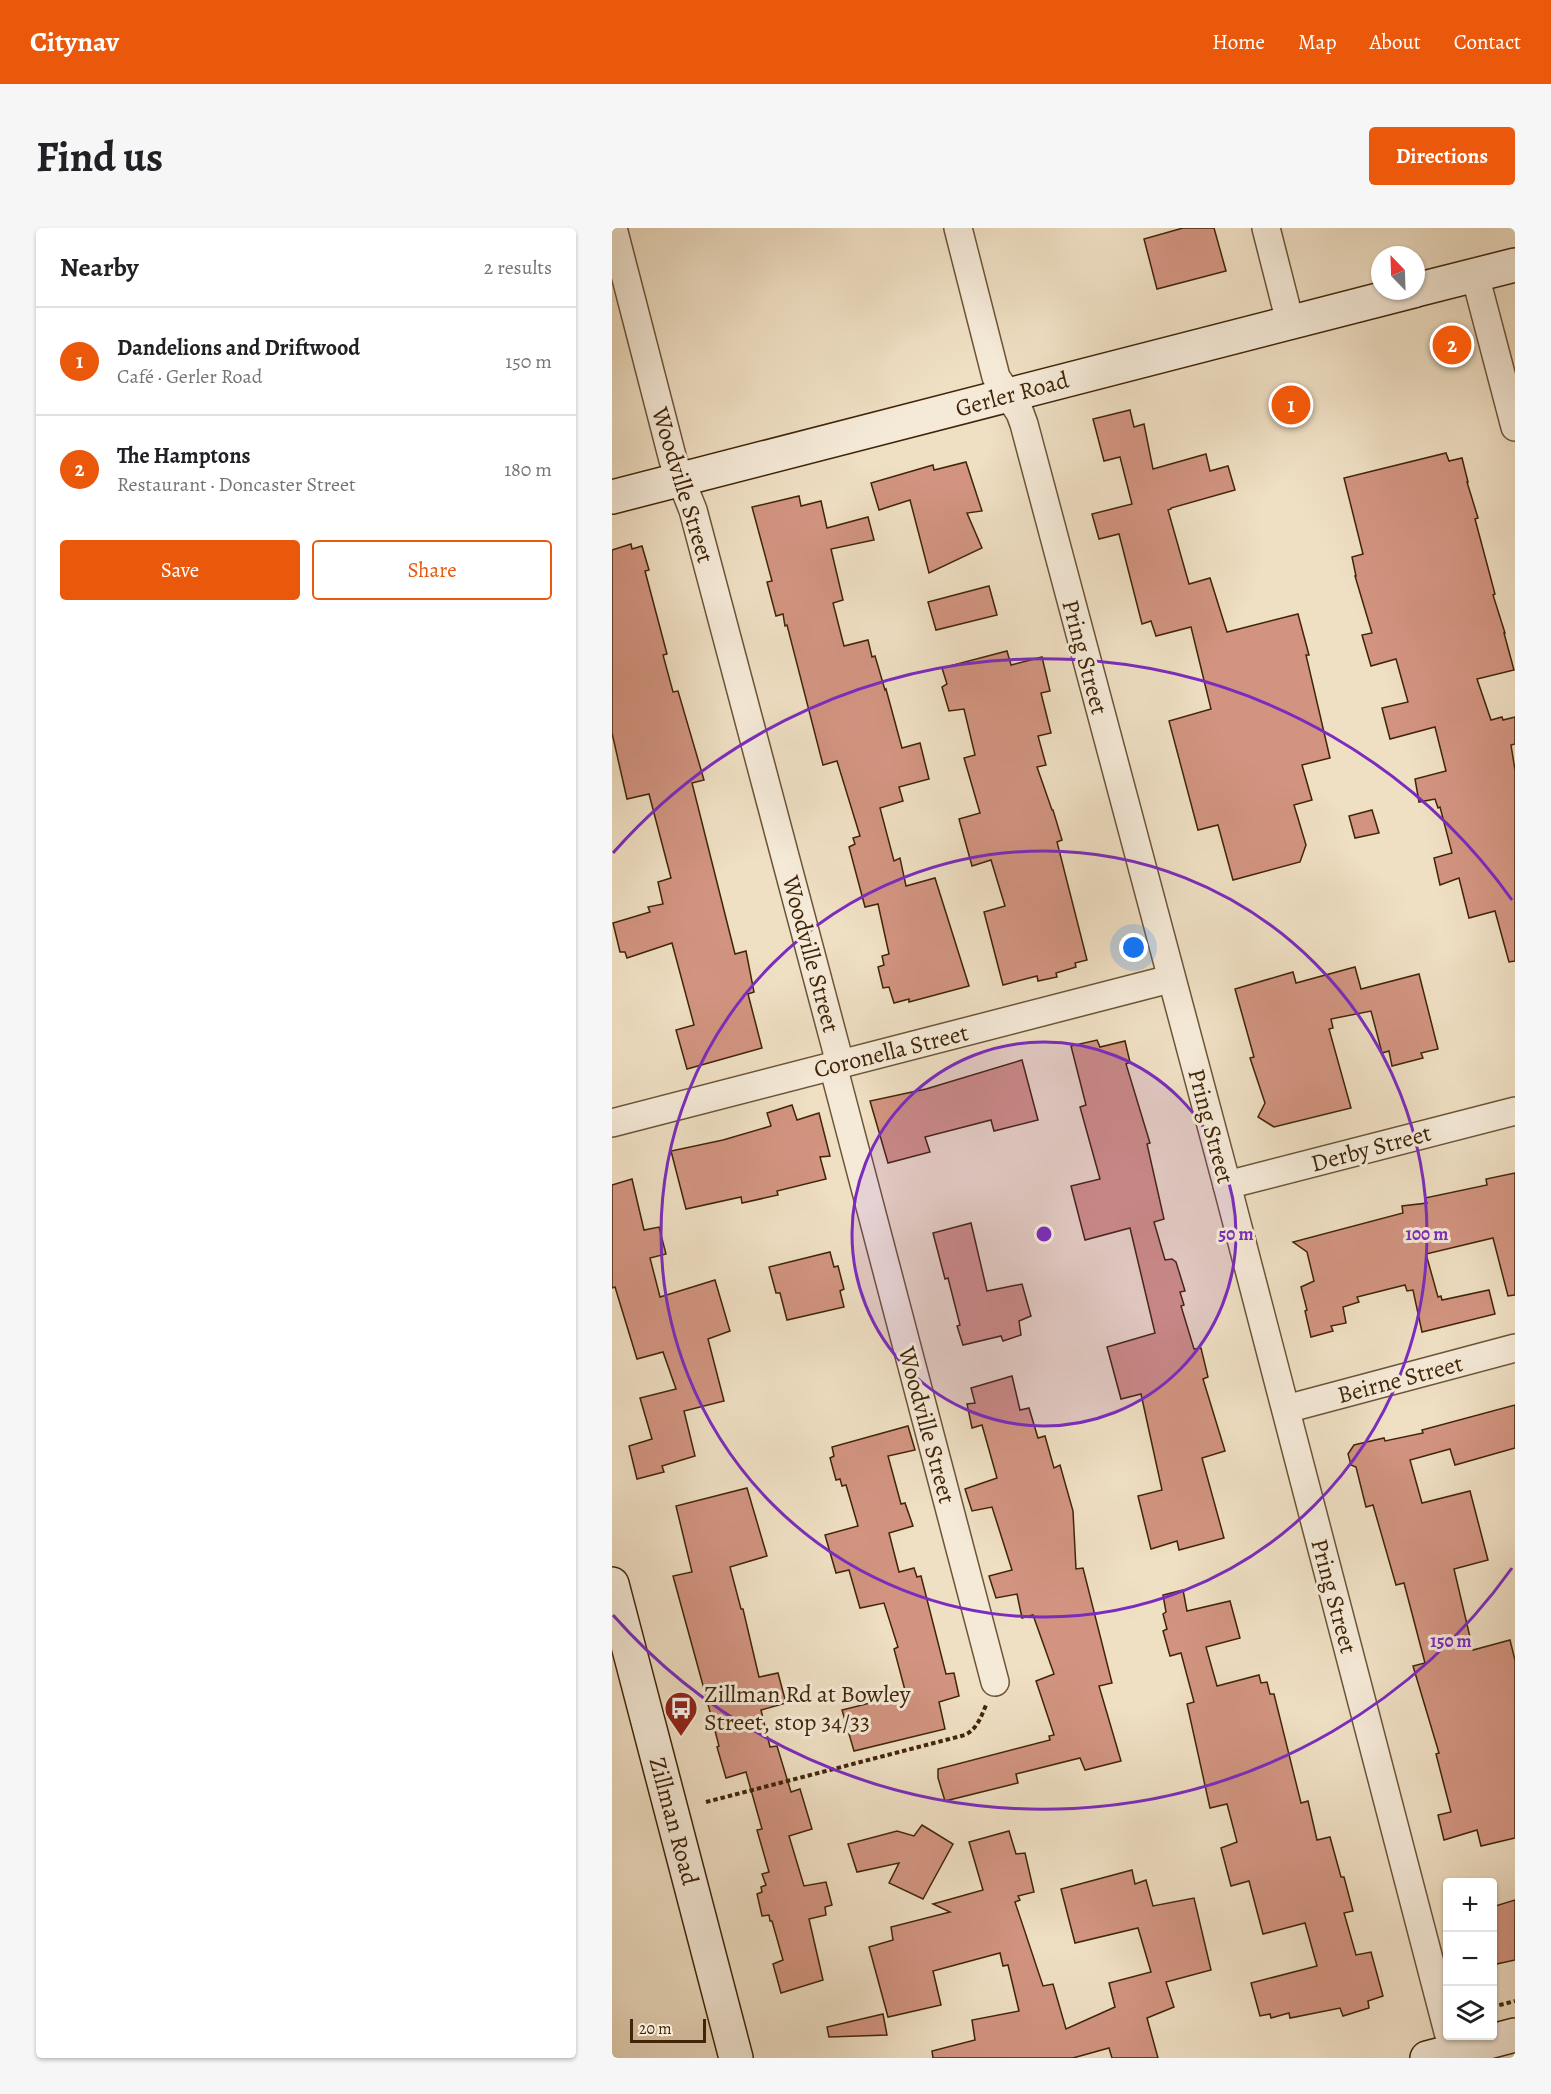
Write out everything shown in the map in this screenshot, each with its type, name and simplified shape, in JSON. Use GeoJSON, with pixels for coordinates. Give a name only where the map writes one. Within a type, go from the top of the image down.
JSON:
{"type":"FeatureCollection","features":[{"type":"Feature","properties":{"kind":"street","name":"Woodville Street"},"geometry":{"type":"LineString","coordinates":[[613,228],[673,460],[693,510],[832,1032],[837,1052],[836,1077],[995,1682]]}},
{"type":"Feature","properties":{"kind":"street","name":"Pring Street"},"geometry":{"type":"LineString","coordinates":[[958,228],[996,376],[1020,413],[1024,424],[1456,2047]]}},
{"type":"Feature","properties":{"kind":"street"},"geometry":{"type":"LineString","coordinates":[[1266,228],[1290,322]]}},
{"type":"Feature","properties":{"kind":"street","name":"Gerler Road"},"geometry":{"type":"LineString","coordinates":[[1425,288],[1515,265]]}},
{"type":"Feature","properties":{"kind":"street"},"geometry":{"type":"LineString","coordinates":[[1475,275],[1515,427]]}},
{"type":"Feature","properties":{"kind":"street","name":"Gerler Road"},"geometry":{"type":"LineString","coordinates":[[612,497],[1378,300]]}},
{"type":"Feature","properties":{"kind":"street","name":"Coronella Street"},"geometry":{"type":"LineString","coordinates":[[612,1123],[1170,979]]}},
{"type":"Feature","properties":{"kind":"street","name":"Derby Street"},"geometry":{"type":"LineString","coordinates":[[1227,1185],[1515,1111]]}},
{"type":"Feature","properties":{"kind":"street","name":"Beirne Street"},"geometry":{"type":"LineString","coordinates":[[1286,1409],[1515,1348]]}},
{"type":"Feature","properties":{"kind":"street","name":"Zillman Road"},"geometry":{"type":"LineString","coordinates":[[612,1584],[736,2058]]}},
{"type":"Feature","properties":{"kind":"street"},"geometry":{"type":"LineString","coordinates":[[1456,2047],[1515,2036]]}},
{"type":"Feature","properties":{"kind":"path"},"geometry":{"type":"LineString","coordinates":[[706,1802],[965,1734],[978,1723],[995,1682]]}},
{"type":"Feature","properties":{"kind":"path"},"geometry":{"type":"LineString","coordinates":[[1497,2006],[1515,2001]]}},
{"type":"Feature","properties":{"kind":"building"},"geometry":{"type":"Polygon","coordinates":[[[1183,228],[1214,228],[1226,271],[1157,289],[1144,239],[1183,228]]]}},
{"type":"Feature","properties":{"kind":"building"},"geometry":{"type":"Polygon","coordinates":[[[1130,410],[1134,427],[1144,424],[1153,469],[1206,454],[1210,471],[1228,466],[1235,490],[1168,510],[1189,584],[1210,578],[1227,632],[1298,614],[1309,655],[1306,655],[1330,758],[1302,765],[1312,800],[1294,805],[1306,845],[1300,862],[1233,880],[1218,825],[1198,830],[1169,721],[1211,709],[1191,627],[1156,636],[1151,621],[1142,624],[1119,534],[1099,539],[1092,514],[1132,504],[1120,457],[1104,461],[1093,419],[1130,410]]]}},
{"type":"Feature","properties":{"kind":"building"},"geometry":{"type":"Polygon","coordinates":[[[1446,453],[1449,461],[1462,458],[1478,518],[1475,519],[1495,594],[1493,595],[1514,670],[1477,679],[1491,720],[1515,717],[1515,744],[1511,745],[1515,770],[1515,961],[1509,962],[1495,911],[1469,918],[1459,878],[1440,885],[1434,858],[1452,853],[1440,807],[1438,808],[1435,799],[1419,802],[1415,779],[1446,771],[1435,727],[1390,739],[1382,708],[1408,702],[1396,659],[1371,666],[1362,635],[1372,633],[1355,576],[1352,557],[1363,554],[1344,478],[1446,453]]]}},
{"type":"Feature","properties":{"kind":"building"},"geometry":{"type":"Polygon","coordinates":[[[966,462],[982,511],[967,513],[982,548],[929,573],[910,500],[879,510],[871,483],[933,465],[934,470],[966,462]]]}},
{"type":"Feature","properties":{"kind":"building"},"geometry":{"type":"Polygon","coordinates":[[[799,496],[801,506],[821,501],[827,528],[868,517],[874,540],[831,549],[843,600],[833,603],[844,646],[868,640],[872,657],[875,656],[886,689],[902,748],[920,743],[929,779],[899,787],[903,801],[880,808],[894,861],[900,858],[906,886],[935,878],[969,986],[909,1002],[909,999],[894,1003],[889,987],[883,988],[878,967],[884,965],[882,956],[889,954],[878,904],[865,907],[849,847],[855,844],[853,838],[860,836],[837,761],[823,765],[787,625],[785,626],[783,614],[776,616],[767,582],[772,581],[752,507],[799,496]]]}},
{"type":"Feature","properties":{"kind":"building"},"geometry":{"type":"Polygon","coordinates":[[[631,544],[632,549],[642,546],[649,570],[645,571],[667,654],[663,655],[673,692],[678,691],[704,780],[692,783],[735,954],[746,951],[754,992],[748,994],[762,1048],[687,1069],[676,1030],[694,1025],[672,943],[627,958],[625,952],[620,952],[613,923],[650,912],[648,907],[663,904],[658,882],[671,878],[649,794],[627,799],[612,733],[612,550],[631,544]]]}},
{"type":"Feature","properties":{"kind":"building"},"geometry":{"type":"Polygon","coordinates":[[[989,586],[997,615],[936,630],[928,602],[989,586]]]}},
{"type":"Feature","properties":{"kind":"building"},"geometry":{"type":"Polygon","coordinates":[[[1007,651],[1011,665],[1042,657],[1050,691],[1041,693],[1051,733],[1038,736],[1046,765],[1037,767],[1062,840],[1057,842],[1087,960],[1075,963],[1076,967],[1056,973],[1057,977],[1038,981],[1037,976],[1003,985],[984,912],[1005,906],[991,860],[972,866],[959,819],[980,813],[964,758],[975,755],[964,709],[949,711],[942,687],[947,684],[942,668],[1007,651]]]}},
{"type":"Feature","properties":{"kind":"building"},"geometry":{"type":"Polygon","coordinates":[[[1372,810],[1379,833],[1355,838],[1349,816],[1372,810]]]}},
{"type":"Feature","properties":{"kind":"building"},"geometry":{"type":"Polygon","coordinates":[[[1355,967],[1361,989],[1419,974],[1438,1049],[1421,1053],[1423,1058],[1392,1066],[1389,1051],[1382,1053],[1371,1011],[1331,1019],[1333,1028],[1329,1029],[1351,1108],[1274,1127],[1258,1117],[1265,1103],[1250,1058],[1254,1057],[1235,989],[1293,972],[1296,983],[1355,967]]]}},
{"type":"Feature","properties":{"kind":"building"},"geometry":{"type":"Polygon","coordinates":[[[1097,1040],[1100,1047],[1125,1041],[1130,1062],[1126,1064],[1150,1143],[1147,1144],[1164,1219],[1154,1222],[1165,1260],[1172,1259],[1176,1262],[1185,1291],[1180,1292],[1184,1305],[1181,1306],[1194,1349],[1201,1348],[1208,1377],[1203,1379],[1225,1451],[1202,1458],[1224,1538],[1179,1550],[1177,1541],[1151,1549],[1138,1496],[1162,1490],[1141,1394],[1121,1399],[1107,1347],[1155,1333],[1130,1228],[1085,1240],[1071,1186],[1100,1179],[1080,1107],[1086,1105],[1071,1046],[1097,1040]]]}},
{"type":"Feature","properties":{"kind":"building"},"geometry":{"type":"Polygon","coordinates":[[[1022,1060],[1038,1120],[994,1131],[991,1120],[925,1137],[930,1152],[888,1163],[870,1101],[926,1089],[1022,1060]]]}},
{"type":"Feature","properties":{"kind":"building"},"geometry":{"type":"Polygon","coordinates":[[[792,1105],[797,1120],[819,1113],[830,1156],[820,1157],[826,1179],[777,1191],[778,1195],[742,1203],[741,1197],[686,1209],[671,1151],[723,1140],[771,1126],[767,1113],[792,1105]]]}},
{"type":"Feature","properties":{"kind":"building"},"geometry":{"type":"Polygon","coordinates":[[[1515,1173],[1515,1295],[1508,1296],[1493,1238],[1426,1254],[1438,1297],[1441,1296],[1442,1300],[1489,1290],[1495,1314],[1422,1332],[1413,1290],[1407,1291],[1405,1285],[1357,1297],[1359,1302],[1343,1307],[1346,1323],[1331,1326],[1333,1331],[1311,1337],[1301,1287],[1314,1281],[1307,1252],[1293,1242],[1403,1213],[1402,1206],[1427,1203],[1425,1198],[1487,1185],[1486,1179],[1515,1173]]]}},
{"type":"Feature","properties":{"kind":"building"},"geometry":{"type":"Polygon","coordinates":[[[632,1179],[644,1230],[659,1227],[666,1254],[650,1258],[660,1297],[715,1280],[730,1331],[708,1339],[724,1401],[684,1411],[695,1456],[662,1466],[664,1472],[637,1479],[629,1446],[652,1439],[640,1398],[676,1389],[663,1352],[637,1359],[615,1287],[612,1288],[612,1185],[632,1179]]]}},
{"type":"Feature","properties":{"kind":"building"},"geometry":{"type":"Polygon","coordinates":[[[971,1223],[987,1291],[1022,1284],[1031,1316],[1019,1321],[1021,1335],[1003,1341],[1001,1336],[963,1345],[948,1278],[945,1279],[933,1233],[971,1223]]]}},
{"type":"Feature","properties":{"kind":"building"},"geometry":{"type":"Polygon","coordinates":[[[830,1252],[834,1267],[838,1266],[844,1289],[840,1291],[844,1307],[787,1320],[780,1293],[776,1293],[769,1267],[830,1252]]]}},
{"type":"Feature","properties":{"kind":"building"},"geometry":{"type":"Polygon","coordinates":[[[1012,1376],[1020,1410],[1029,1408],[1038,1438],[1045,1436],[1054,1468],[1060,1465],[1073,1511],[1076,1569],[1083,1568],[1112,1683],[1099,1686],[1121,1761],[1085,1770],[1080,1758],[1016,1774],[1018,1783],[945,1801],[938,1778],[938,1769],[1050,1740],[1049,1736],[1054,1735],[1036,1681],[1054,1674],[1033,1615],[1022,1618],[1017,1594],[996,1598],[989,1576],[1012,1570],[992,1507],[972,1511],[965,1489],[997,1478],[982,1425],[972,1428],[967,1404],[975,1403],[971,1388],[1012,1376]]]}},
{"type":"Feature","properties":{"kind":"building"},"geometry":{"type":"Polygon","coordinates":[[[1515,1405],[1515,1448],[1455,1465],[1450,1449],[1410,1460],[1422,1503],[1470,1491],[1488,1560],[1454,1569],[1473,1650],[1510,1640],[1515,1660],[1515,1838],[1481,1846],[1477,1830],[1444,1840],[1438,1815],[1451,1812],[1436,1754],[1439,1753],[1413,1666],[1425,1663],[1404,1583],[1396,1585],[1373,1505],[1366,1507],[1356,1467],[1351,1465],[1348,1454],[1354,1445],[1423,1433],[1422,1430],[1515,1405]]]}},
{"type":"Feature","properties":{"kind":"building"},"geometry":{"type":"Polygon","coordinates":[[[908,1426],[915,1450],[888,1456],[901,1504],[905,1503],[913,1526],[889,1533],[899,1572],[914,1568],[917,1577],[921,1576],[946,1674],[954,1673],[959,1696],[939,1702],[945,1729],[854,1751],[842,1710],[906,1694],[894,1649],[898,1647],[884,1603],[860,1608],[849,1570],[836,1573],[825,1535],[858,1526],[846,1485],[842,1486],[840,1479],[836,1480],[830,1458],[834,1456],[832,1447],[908,1426]]]}},
{"type":"Feature","properties":{"kind":"building"},"geometry":{"type":"Polygon","coordinates":[[[747,1488],[767,1556],[730,1567],[741,1609],[743,1609],[759,1677],[778,1673],[786,1703],[761,1710],[770,1747],[777,1746],[791,1792],[800,1789],[812,1829],[789,1836],[804,1886],[826,1882],[832,1905],[825,1907],[826,1915],[809,1919],[823,1980],[781,1993],[773,1964],[783,1960],[772,1921],[769,1915],[762,1916],[757,1894],[762,1892],[761,1887],[766,1885],[762,1874],[769,1872],[757,1830],[762,1829],[746,1772],[726,1778],[673,1576],[692,1572],[676,1506],[747,1488]]]}},
{"type":"Feature","properties":{"kind":"building"},"geometry":{"type":"Polygon","coordinates":[[[1183,1590],[1187,1611],[1230,1601],[1240,1638],[1206,1647],[1217,1686],[1259,1675],[1261,1683],[1267,1682],[1270,1694],[1274,1694],[1301,1803],[1308,1801],[1317,1840],[1330,1837],[1341,1877],[1344,1877],[1353,1911],[1344,1913],[1356,1955],[1371,1952],[1383,1996],[1368,2001],[1369,2008],[1343,2016],[1340,2008],[1290,2018],[1289,2013],[1271,2018],[1270,2014],[1260,2016],[1251,1983],[1317,1966],[1305,1923],[1263,1934],[1249,1881],[1231,1886],[1221,1848],[1237,1842],[1227,1804],[1210,1808],[1187,1704],[1194,1702],[1181,1653],[1170,1656],[1163,1631],[1167,1629],[1163,1614],[1166,1612],[1163,1595],[1183,1590]]]}},
{"type":"Feature","properties":{"kind":"building"},"geometry":{"type":"Polygon","coordinates":[[[922,1825],[953,1844],[923,1899],[889,1883],[899,1863],[857,1872],[848,1844],[897,1831],[914,1836],[922,1825]]]}},
{"type":"Feature","properties":{"kind":"building"},"geometry":{"type":"Polygon","coordinates":[[[1009,1831],[1016,1854],[1025,1853],[1034,1892],[1018,1896],[1020,1900],[1015,1902],[1043,1986],[1053,1984],[1066,2029],[1115,2007],[1109,1983],[1151,1972],[1138,1928],[1075,1943],[1061,1889],[1132,1870],[1135,1884],[1146,1880],[1153,1906],[1194,1898],[1211,1970],[1166,1982],[1174,2007],[1147,2018],[1158,2058],[1112,2058],[1109,2048],[1073,2058],[933,2058],[932,2051],[975,2040],[972,2020],[1019,2011],[1008,1965],[1003,1966],[1000,1953],[933,1971],[941,2005],[888,2017],[869,1947],[893,1940],[891,1927],[950,1912],[933,1904],[983,1890],[969,1842],[1009,1831]]]}},
{"type":"Feature","properties":{"kind":"building"},"geometry":{"type":"Polygon","coordinates":[[[1515,1900],[1515,1960],[1497,1964],[1497,1932],[1497,1905],[1515,1900]]]}},
{"type":"Feature","properties":{"kind":"building"},"geometry":{"type":"Polygon","coordinates":[[[883,2014],[887,2035],[829,2037],[827,2027],[883,2014]]]}},
{"type":"Feature","properties":{"kind":"place","name":"The Hamptons"},"geometry":{"type":"Point","coordinates":[1452,345]}},
{"type":"Feature","properties":{"kind":"place","name":"Dandelions and Driftwood"},"geometry":{"type":"Point","coordinates":[1291,405]}},
{"type":"Feature","properties":{"kind":"place","name":"Zillman Rd at Bowley Street, stop 34/33"},"geometry":{"type":"Point","coordinates":[681,1737]}}]}
